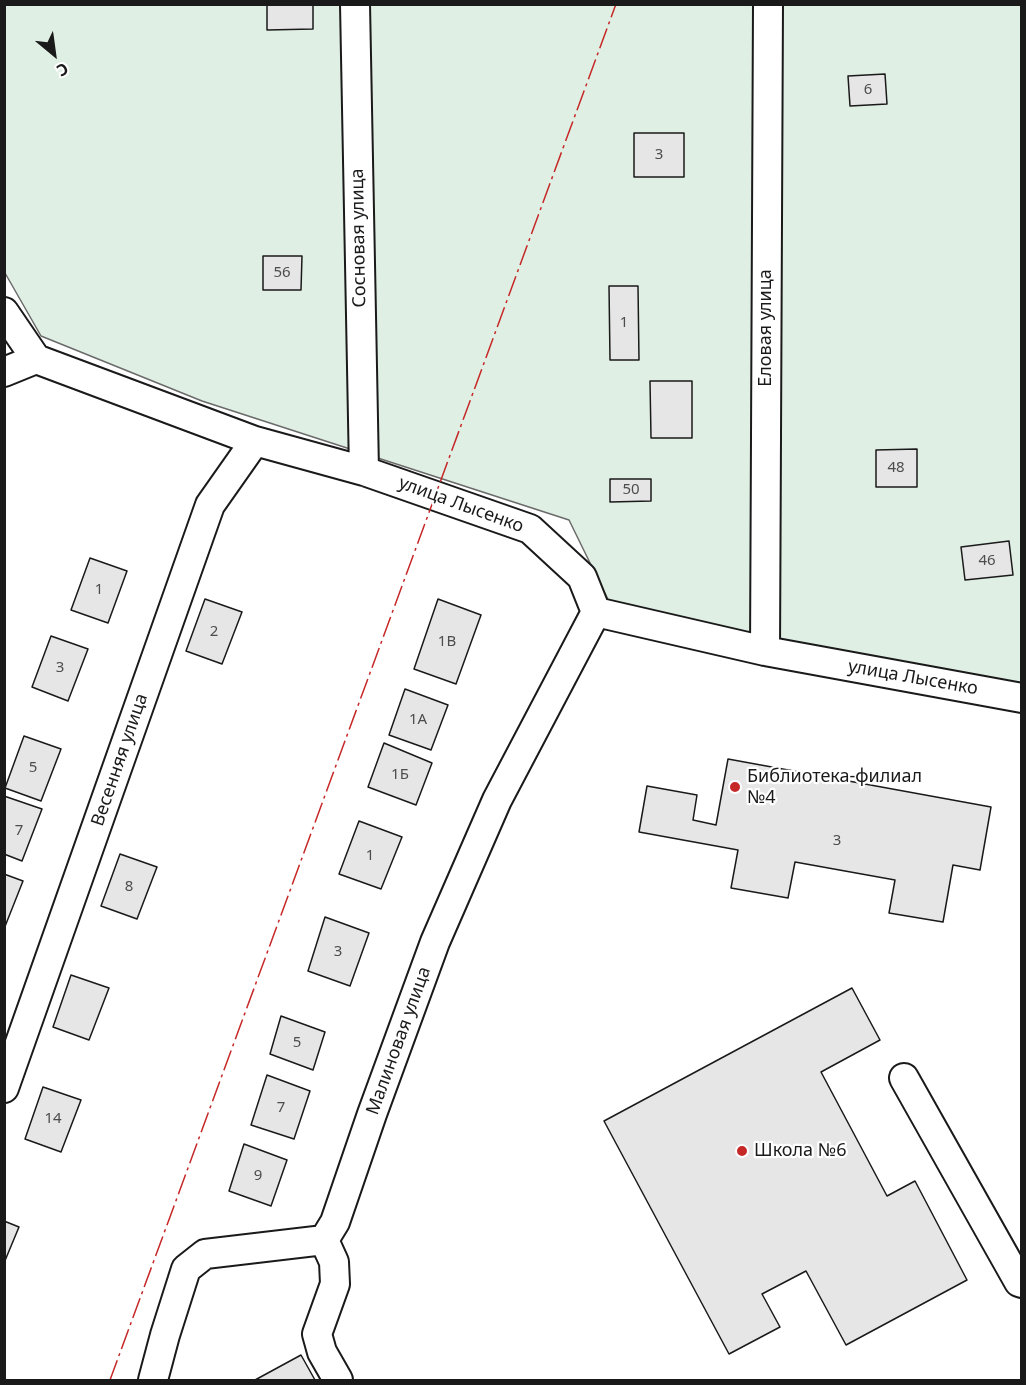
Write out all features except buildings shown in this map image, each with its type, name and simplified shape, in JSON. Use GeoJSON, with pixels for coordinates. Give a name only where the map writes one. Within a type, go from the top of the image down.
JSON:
{"type":"FeatureCollection","features":[{"type":"Feature","properties":{"kind":"street","name":"Сосновая улица"},"geometry":{"type":"LineString","coordinates":[[355,4],[364,471]]}},
{"type":"Feature","properties":{"kind":"street","name":"Еловая улица"},"geometry":{"type":"LineString","coordinates":[[765,651],[768,4]]}},
{"type":"Feature","properties":{"kind":"street"},"geometry":{"type":"LineString","coordinates":[[4,312],[36,359],[4,372]]}},
{"type":"Feature","properties":{"kind":"street","name":"улица Лысенко"},"geometry":{"type":"LineString","coordinates":[[36,359],[255,441],[364,471],[530,529],[582,578],[596,612],[765,651],[1022,698]]}},
{"type":"Feature","properties":{"kind":"street","name":"Весенняя улица"},"geometry":{"type":"LineString","coordinates":[[4,1088],[210,505],[255,441]]}},
{"type":"Feature","properties":{"kind":"street","name":"Малиновая улица"},"geometry":{"type":"LineString","coordinates":[[324,1240],[335,1222],[435,942],[498,800],[596,612]]}},
{"type":"Feature","properties":{"kind":"street"},"geometry":{"type":"LineString","coordinates":[[904,1078],[1019,1282],[1022,1283]]}},
{"type":"Feature","properties":{"kind":"street"},"geometry":{"type":"LineString","coordinates":[[153,1380],[186,1269],[205,1254],[324,1240],[334,1262],[335,1284],[317,1334],[322,1352],[338,1380]]}},
{"type":"Feature","properties":{"kind":"green space"},"geometry":{"type":"Polygon","coordinates":[[[4,5],[1021,5],[1021,695],[616,616],[569,520],[202,401],[41,336],[5,273],[4,5]]]}},
{"type":"Feature","properties":{"kind":"power"},"geometry":{"type":"LineString","coordinates":[[110,1380],[616,4]]}},
{"type":"Feature","properties":{"kind":"place","name":"Библиотека-филиал №4"},"geometry":{"type":"Point","coordinates":[735,787]}},
{"type":"Feature","properties":{"kind":"place","name":"Школа №6"},"geometry":{"type":"Point","coordinates":[742,1151]}}]}
